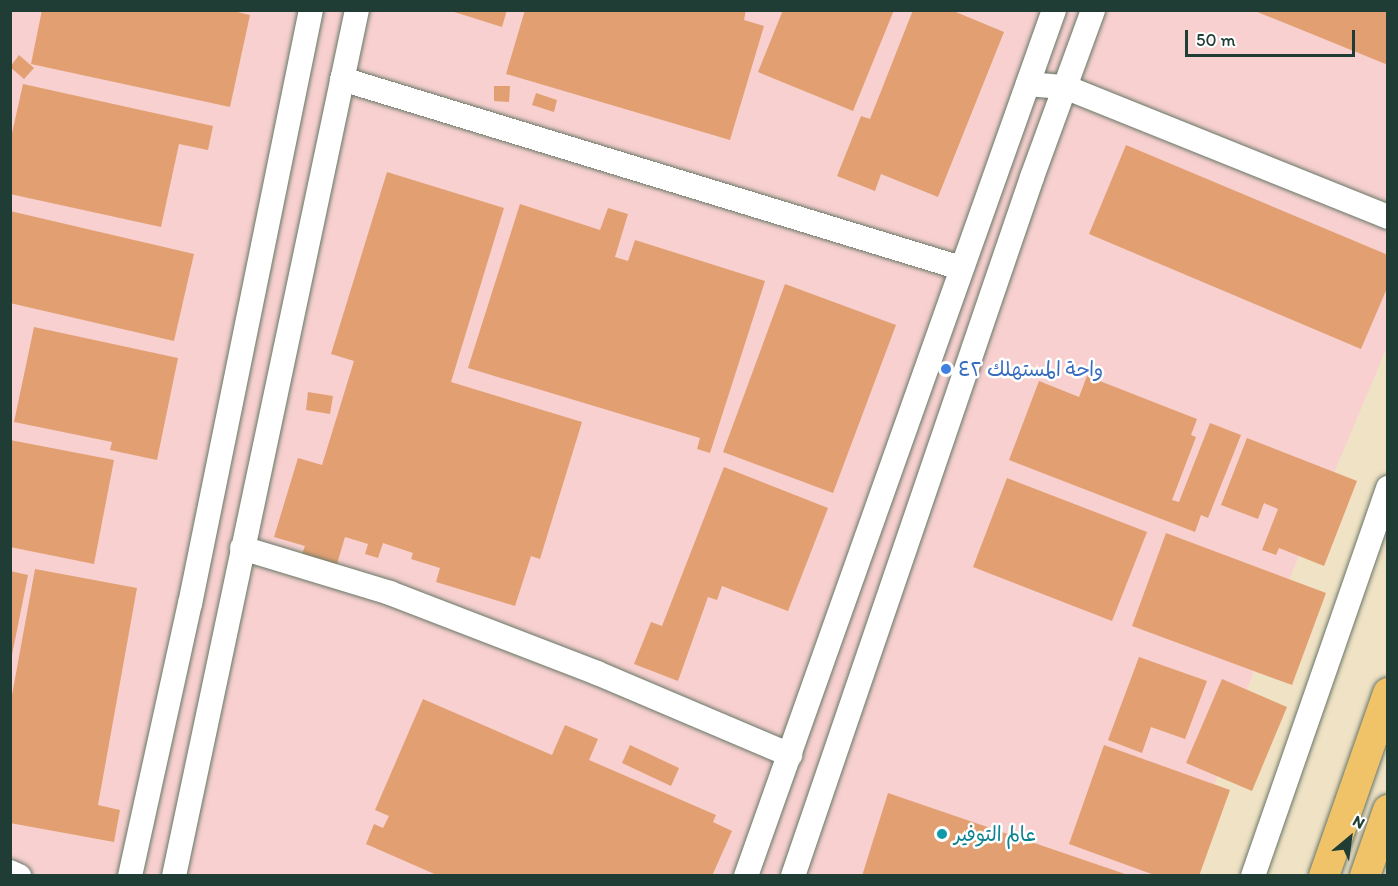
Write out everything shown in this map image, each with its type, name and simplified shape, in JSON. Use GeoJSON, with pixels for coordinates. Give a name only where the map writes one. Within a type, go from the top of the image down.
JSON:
{"type":"FeatureCollection","features":[{"type":"Feature","properties":{"kind":"main road"},"geometry":{"type":"LineString","coordinates":[[1324,876],[1388,693]]}},
{"type":"Feature","properties":{"kind":"main road"},"geometry":{"type":"LineString","coordinates":[[1365,876],[1388,810]]}},
{"type":"Feature","properties":{"kind":"street"},"geometry":{"type":"LineString","coordinates":[[130,876],[190,604],[311,10]]}},
{"type":"Feature","properties":{"kind":"street"},"geometry":{"type":"LineString","coordinates":[[174,876],[357,10]]}},
{"type":"Feature","properties":{"kind":"street"},"geometry":{"type":"LineString","coordinates":[[746,876],[1054,10]]}},
{"type":"Feature","properties":{"kind":"street"},"geometry":{"type":"LineString","coordinates":[[793,876],[1032,177],[1093,10]]}},
{"type":"Feature","properties":{"kind":"street"},"geometry":{"type":"LineString","coordinates":[[1045,36],[1065,87]]}},
{"type":"Feature","properties":{"kind":"street"},"geometry":{"type":"LineString","coordinates":[[342,79],[961,268]]}},
{"type":"Feature","properties":{"kind":"street"},"geometry":{"type":"LineString","coordinates":[[1028,84],[1065,87],[1388,217]]}},
{"type":"Feature","properties":{"kind":"street"},"geometry":{"type":"LineString","coordinates":[[1253,876],[1388,488]]}},
{"type":"Feature","properties":{"kind":"street"},"geometry":{"type":"LineString","coordinates":[[242,548],[390,593],[597,673],[790,755]]}},
{"type":"Feature","properties":{"kind":"street"},"geometry":{"type":"LineString","coordinates":[[10,872],[19,876]]}},
{"type":"Feature","properties":{"kind":"shaded area"},"geometry":{"type":"Polygon","coordinates":[[[10,11],[1387,11],[1387,347],[1269,627],[1183,875],[11,875],[10,11]]]}},
{"type":"Feature","properties":{"kind":"building"},"geometry":{"type":"Polygon","coordinates":[[[42,10],[229,10],[250,15],[230,107],[31,64],[42,10]]]}},
{"type":"Feature","properties":{"kind":"building"},"geometry":{"type":"Polygon","coordinates":[[[448,10],[507,10],[502,27],[448,10]]]}},
{"type":"Feature","properties":{"kind":"building"},"geometry":{"type":"Polygon","coordinates":[[[525,10],[746,10],[744,20],[764,26],[730,140],[506,74],[525,10]]]}},
{"type":"Feature","properties":{"kind":"building"},"geometry":{"type":"Polygon","coordinates":[[[783,10],[894,10],[853,111],[758,72],[783,10]]]}},
{"type":"Feature","properties":{"kind":"building"},"geometry":{"type":"Polygon","coordinates":[[[913,10],[951,10],[1004,32],[938,197],[881,174],[875,191],[837,176],[861,116],[870,119],[913,10]]]}},
{"type":"Feature","properties":{"kind":"building"},"geometry":{"type":"Polygon","coordinates":[[[1388,10],[1388,65],[1255,11],[1388,10]]]}},
{"type":"Feature","properties":{"kind":"building"},"geometry":{"type":"Polygon","coordinates":[[[19,55],[34,68],[24,79],[10,67],[19,55]]]}},
{"type":"Feature","properties":{"kind":"building"},"geometry":{"type":"Polygon","coordinates":[[[23,84],[213,126],[208,150],[179,144],[161,227],[10,194],[10,142],[23,84]]]}},
{"type":"Feature","properties":{"kind":"building"},"geometry":{"type":"Polygon","coordinates":[[[494,86],[510,86],[509,102],[494,101],[494,86]]]}},
{"type":"Feature","properties":{"kind":"building"},"geometry":{"type":"Polygon","coordinates":[[[536,93],[557,100],[554,112],[532,105],[536,93]]]}},
{"type":"Feature","properties":{"kind":"building"},"geometry":{"type":"Polygon","coordinates":[[[1126,145],[1388,255],[1388,286],[1361,349],[1089,234],[1126,145]]]}},
{"type":"Feature","properties":{"kind":"building"},"geometry":{"type":"Polygon","coordinates":[[[387,172],[504,208],[451,382],[582,422],[540,559],[531,556],[515,606],[436,582],[440,568],[411,559],[413,553],[383,543],[378,558],[365,554],[368,544],[345,537],[337,564],[302,554],[305,546],[274,537],[298,458],[322,465],[354,361],[331,354],[387,172]]]}},
{"type":"Feature","properties":{"kind":"building"},"geometry":{"type":"Polygon","coordinates":[[[520,204],[600,230],[608,208],[628,214],[615,257],[628,261],[635,240],[765,281],[710,453],[697,449],[700,438],[468,368],[520,204]]]}},
{"type":"Feature","properties":{"kind":"building"},"geometry":{"type":"Polygon","coordinates":[[[10,211],[194,254],[174,341],[10,303],[10,211]]]}},
{"type":"Feature","properties":{"kind":"building"},"geometry":{"type":"Polygon","coordinates":[[[785,284],[896,325],[833,493],[723,452],[785,284]]]}},
{"type":"Feature","properties":{"kind":"building"},"geometry":{"type":"Polygon","coordinates":[[[34,327],[178,358],[157,460],[110,450],[112,442],[14,422],[34,327]]]}},
{"type":"Feature","properties":{"kind":"building"},"geometry":{"type":"Polygon","coordinates":[[[1087,376],[1197,419],[1191,435],[1196,437],[1172,500],[1179,502],[1210,423],[1241,435],[1208,518],[1201,515],[1195,532],[1009,460],[1039,381],[1079,397],[1087,376]]]}},
{"type":"Feature","properties":{"kind":"building"},"geometry":{"type":"Polygon","coordinates":[[[308,392],[333,396],[330,414],[306,410],[308,392]]]}},
{"type":"Feature","properties":{"kind":"building"},"geometry":{"type":"Polygon","coordinates":[[[1247,438],[1357,481],[1324,566],[1279,548],[1276,555],[1262,550],[1278,509],[1264,503],[1258,519],[1221,505],[1247,438]]]}},
{"type":"Feature","properties":{"kind":"building"},"geometry":{"type":"Polygon","coordinates":[[[10,440],[114,460],[94,564],[10,547],[10,440]]]}},
{"type":"Feature","properties":{"kind":"building"},"geometry":{"type":"Polygon","coordinates":[[[724,467],[828,508],[788,611],[722,586],[717,600],[708,597],[678,681],[634,664],[651,622],[662,626],[724,467]]]}},
{"type":"Feature","properties":{"kind":"building"},"geometry":{"type":"Polygon","coordinates":[[[1007,478],[1147,532],[1112,621],[973,567],[1007,478]]]}},
{"type":"Feature","properties":{"kind":"building"},"geometry":{"type":"Polygon","coordinates":[[[1166,533],[1326,593],[1292,685],[1132,626],[1166,533]]]}},
{"type":"Feature","properties":{"kind":"building"},"geometry":{"type":"Polygon","coordinates":[[[35,569],[137,588],[98,805],[120,810],[114,842],[10,823],[10,706],[35,569]]]}},
{"type":"Feature","properties":{"kind":"building"},"geometry":{"type":"Polygon","coordinates":[[[10,571],[28,575],[12,655],[10,655],[10,571]]]}},
{"type":"Feature","properties":{"kind":"building"},"geometry":{"type":"Polygon","coordinates":[[[1139,657],[1207,681],[1185,739],[1151,727],[1142,753],[1108,740],[1139,657]]]}},
{"type":"Feature","properties":{"kind":"building"},"geometry":{"type":"Polygon","coordinates":[[[1222,679],[1287,707],[1252,791],[1186,763],[1222,679]]]}},
{"type":"Feature","properties":{"kind":"building"},"geometry":{"type":"Polygon","coordinates":[[[423,699],[552,755],[565,725],[598,739],[589,760],[716,815],[713,822],[732,831],[712,876],[439,876],[366,844],[374,824],[383,828],[389,816],[375,810],[423,699]]]}},
{"type":"Feature","properties":{"kind":"building"},"geometry":{"type":"Polygon","coordinates":[[[630,745],[679,768],[671,786],[622,763],[630,745]]]}},
{"type":"Feature","properties":{"kind":"building"},"geometry":{"type":"Polygon","coordinates":[[[1104,745],[1230,790],[1199,876],[1157,876],[1069,844],[1104,745]]]}},
{"type":"Feature","properties":{"kind":"building","name":"عالم التوفير"},"geometry":{"type":"Polygon","coordinates":[[[888,793],[1128,875],[1128,876],[862,876],[888,793]]]}},
{"type":"Feature","properties":{"kind":"place","name":"واحة المستهلك ٤٢"},"geometry":{"type":"Point","coordinates":[946,369]}},
{"type":"Feature","properties":{"kind":"place","name":"عالم التوفير"},"geometry":{"type":"Point","coordinates":[942,834]}}]}
